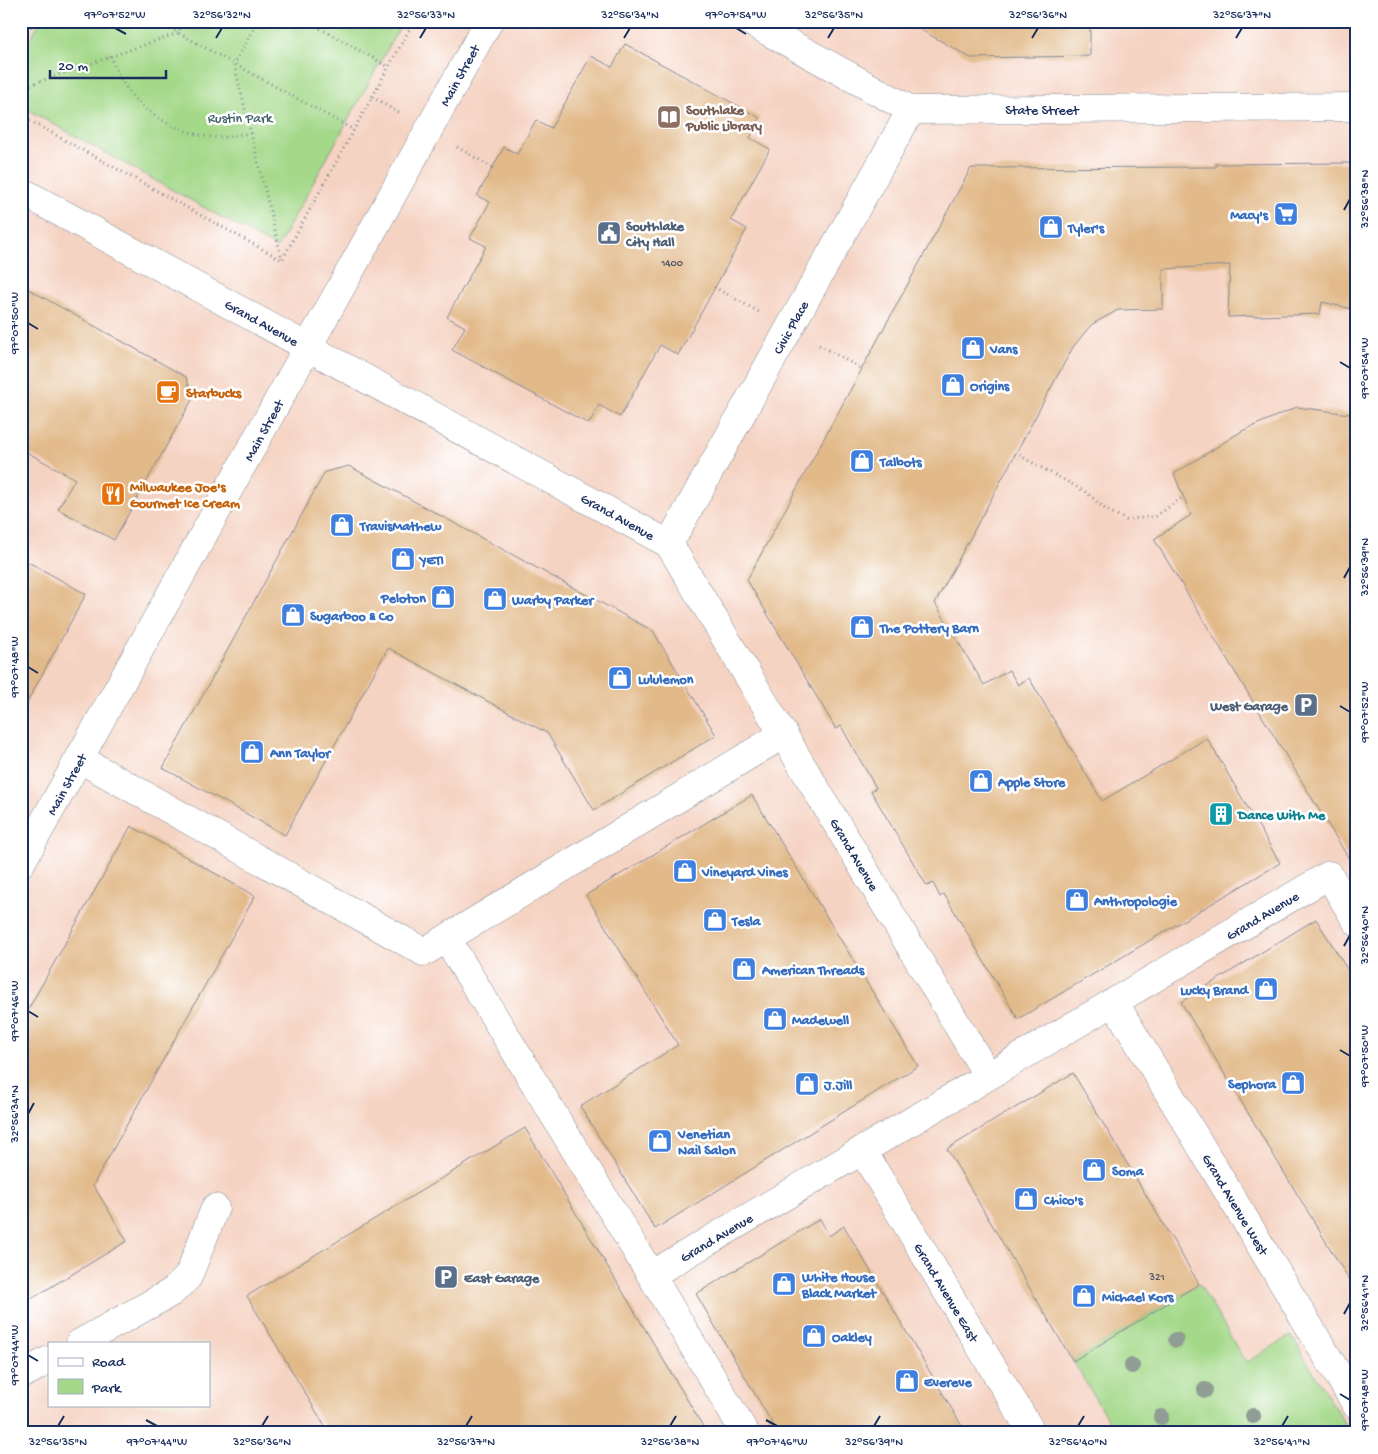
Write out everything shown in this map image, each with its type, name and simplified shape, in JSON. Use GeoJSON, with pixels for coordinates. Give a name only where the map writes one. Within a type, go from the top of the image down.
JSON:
{"type":"FeatureCollection","features":[{"type":"Feature","properties":{"kind":"street","name":"Main Street"},"geometry":{"type":"LineString","coordinates":[[21,864],[489,21]]}},
{"type":"Feature","properties":{"kind":"street","name":"State Street"},"geometry":{"type":"LineString","coordinates":[[749,21],[911,110],[1357,107]]}},
{"type":"Feature","properties":{"kind":"street","name":"Civic Place"},"geometry":{"type":"LineString","coordinates":[[668,544],[911,110]]}},
{"type":"Feature","properties":{"kind":"street","name":"Grand Avenue"},"geometry":{"type":"LineString","coordinates":[[21,191],[668,544],[988,1076]]}},
{"type":"Feature","properties":{"kind":"street"},"geometry":{"type":"LineString","coordinates":[[80,759],[424,952],[784,734]]}},
{"type":"Feature","properties":{"kind":"street","name":"Grand Avenue"},"geometry":{"type":"LineString","coordinates":[[651,1275],[1329,875],[1357,922]]}},
{"type":"Feature","properties":{"kind":"street"},"geometry":{"type":"LineString","coordinates":[[446,939],[745,1433]]}},
{"type":"Feature","properties":{"kind":"street","name":"Grand Avenue West"},"geometry":{"type":"LineString","coordinates":[[1114,1002],[1353,1392]]}},
{"type":"Feature","properties":{"kind":"street","name":"Grand Avenue East"},"geometry":{"type":"LineString","coordinates":[[862,1150],[1032,1433]]}},
{"type":"Feature","properties":{"kind":"street"},"geometry":{"type":"LineString","coordinates":[[82,1342],[172,1292],[188,1277],[215,1208]]}},
{"type":"Feature","properties":{"kind":"street"},"geometry":{"type":"LineString","coordinates":[[21,1375],[48,1361]]}},
{"type":"Feature","properties":{"kind":"path"},"geometry":{"type":"LineString","coordinates":[[21,45],[34,21]]}},
{"type":"Feature","properties":{"kind":"path"},"geometry":{"type":"LineString","coordinates":[[157,21],[354,130]]}},
{"type":"Feature","properties":{"kind":"path"},"geometry":{"type":"LineString","coordinates":[[21,88],[178,33],[184,21]]}},
{"type":"Feature","properties":{"kind":"path"},"geometry":{"type":"LineString","coordinates":[[258,21],[234,64],[282,260]]}},
{"type":"Feature","properties":{"kind":"path"},"geometry":{"type":"LineString","coordinates":[[307,21],[389,67]]}},
{"type":"Feature","properties":{"kind":"path"},"geometry":{"type":"LineString","coordinates":[[282,260],[414,21]]}},
{"type":"Feature","properties":{"kind":"path"},"geometry":{"type":"LineString","coordinates":[[110,56],[120,78],[132,96],[166,122],[184,131],[205,136],[226,137],[250,133]]}},
{"type":"Feature","properties":{"kind":"path"},"geometry":{"type":"LineString","coordinates":[[372,98],[404,116]]}},
{"type":"Feature","properties":{"kind":"path"},"geometry":{"type":"LineString","coordinates":[[21,116],[282,260]]}},
{"type":"Feature","properties":{"kind":"path"},"geometry":{"type":"LineString","coordinates":[[471,156],[493,168]]}},
{"type":"Feature","properties":{"kind":"path"},"geometry":{"type":"LineString","coordinates":[[714,287],[763,314]]}},
{"type":"Feature","properties":{"kind":"path"},"geometry":{"type":"LineString","coordinates":[[812,342],[862,369]]}},
{"type":"Feature","properties":{"kind":"path"},"geometry":{"type":"LineString","coordinates":[[1016,453],[1086,492],[1104,508],[1126,520],[1156,516],[1183,497]]}},
{"type":"Feature","properties":{"kind":"shaded area"},"geometry":{"type":"Polygon","coordinates":[[[21,21],[1357,21],[1357,1433],[21,1433],[21,21]]]}},
{"type":"Feature","properties":{"kind":"green space","name":"Rustin Park"},"geometry":{"type":"Polygon","coordinates":[[[40,21],[403,21],[277,248],[21,106],[21,56],[40,21]]]}},
{"type":"Feature","properties":{"kind":"green space"},"geometry":{"type":"Polygon","coordinates":[[[1199,1284],[1246,1363],[1291,1335],[1350,1433],[1116,1433],[1073,1361],[1199,1284]]]}},
{"type":"Feature","properties":{"kind":"building"},"geometry":{"type":"Polygon","coordinates":[[[905,21],[1090,21],[1090,56],[971,58],[905,21]]]}},
{"type":"Feature","properties":{"kind":"building","name":"Southlake City Hall"},"geometry":{"type":"Polygon","coordinates":[[[625,44],[760,118],[750,138],[770,149],[731,220],[747,229],[678,355],[660,345],[620,417],[599,405],[589,424],[452,350],[465,327],[447,317],[486,246],[470,238],[490,202],[477,196],[504,147],[517,154],[536,120],[551,128],[591,56],[612,67],[625,44]]]}},
{"type":"Feature","properties":{"kind":"building"},"geometry":{"type":"Polygon","coordinates":[[[1357,163],[1357,310],[1322,302],[1320,314],[1228,317],[1230,265],[1163,269],[1163,309],[1118,310],[1091,325],[1073,347],[935,603],[984,685],[1009,670],[1018,685],[1029,678],[1102,801],[1207,738],[1280,863],[1018,1019],[944,894],[940,897],[933,883],[927,886],[871,791],[876,788],[841,726],[836,729],[747,580],[971,168],[1216,167],[1216,164],[1357,163]]]}},
{"type":"Feature","properties":{"kind":"building"},"geometry":{"type":"Polygon","coordinates":[[[21,285],[186,377],[193,398],[114,540],[58,509],[75,479],[21,449],[21,285]]]}},
{"type":"Feature","properties":{"kind":"building","name":"West Garage"},"geometry":{"type":"Polygon","coordinates":[[[1297,407],[1357,415],[1357,872],[1154,539],[1191,515],[1174,474],[1242,431],[1297,407]]]}},
{"type":"Feature","properties":{"kind":"building"},"geometry":{"type":"Polygon","coordinates":[[[349,466],[653,631],[716,735],[594,810],[547,733],[388,648],[285,835],[163,768],[325,472],[349,466]]]}},
{"type":"Feature","properties":{"kind":"building"},"geometry":{"type":"Polygon","coordinates":[[[21,558],[86,594],[21,713],[21,558]]]}},
{"type":"Feature","properties":{"kind":"building"},"geometry":{"type":"Polygon","coordinates":[[[752,795],[918,1066],[655,1229],[580,1106],[678,1045],[586,895],[752,795]]]}},
{"type":"Feature","properties":{"kind":"building"},"geometry":{"type":"Polygon","coordinates":[[[131,826],[255,896],[93,1185],[127,1241],[21,1305],[21,1022],[131,826]]]}},
{"type":"Feature","properties":{"kind":"building"},"geometry":{"type":"Polygon","coordinates":[[[1316,919],[1357,985],[1357,1293],[1181,1002],[1316,919]]]}},
{"type":"Feature","properties":{"kind":"building"},"geometry":{"type":"Polygon","coordinates":[[[1073,1073],[1199,1284],[1073,1361],[947,1149],[1073,1073]]]}},
{"type":"Feature","properties":{"kind":"building","name":"East Garage"},"geometry":{"type":"Polygon","coordinates":[[[525,1128],[707,1433],[329,1433],[247,1296],[525,1128]]]}},
{"type":"Feature","properties":{"kind":"building"},"geometry":{"type":"Polygon","coordinates":[[[820,1219],[829,1236],[844,1226],[966,1433],[778,1433],[696,1294],[820,1219]]]}},
{"type":"Feature","properties":{"kind":"place","name":"Southlake Public Library"},"geometry":{"type":"Point","coordinates":[669,117]}},
{"type":"Feature","properties":{"kind":"place","name":"Macy's"},"geometry":{"type":"Point","coordinates":[1286,214]}},
{"type":"Feature","properties":{"kind":"place","name":"Tyler's"},"geometry":{"type":"Point","coordinates":[1051,227]}},
{"type":"Feature","properties":{"kind":"place","name":"Southlake City Hall"},"geometry":{"type":"Point","coordinates":[609,233]}},
{"type":"Feature","properties":{"kind":"place","name":"Vans"},"geometry":{"type":"Point","coordinates":[973,348]}},
{"type":"Feature","properties":{"kind":"place","name":"Origins"},"geometry":{"type":"Point","coordinates":[953,385]}},
{"type":"Feature","properties":{"kind":"place","name":"Starbucks"},"geometry":{"type":"Point","coordinates":[168,392]}},
{"type":"Feature","properties":{"kind":"place","name":"Talbots"},"geometry":{"type":"Point","coordinates":[862,461]}},
{"type":"Feature","properties":{"kind":"place","name":"Milwaukee Joe's Gourmet Ice Cream"},"geometry":{"type":"Point","coordinates":[113,494]}},
{"type":"Feature","properties":{"kind":"place","name":"TravisMathew"},"geometry":{"type":"Point","coordinates":[342,525]}},
{"type":"Feature","properties":{"kind":"place","name":"YETI"},"geometry":{"type":"Point","coordinates":[403,559]}},
{"type":"Feature","properties":{"kind":"place","name":"Peloton"},"geometry":{"type":"Point","coordinates":[443,597]}},
{"type":"Feature","properties":{"kind":"place","name":"Warby Parker"},"geometry":{"type":"Point","coordinates":[495,599]}},
{"type":"Feature","properties":{"kind":"place","name":"Sugarboo & Co"},"geometry":{"type":"Point","coordinates":[293,615]}},
{"type":"Feature","properties":{"kind":"place","name":"The Pottery Barn"},"geometry":{"type":"Point","coordinates":[862,627]}},
{"type":"Feature","properties":{"kind":"place","name":"Lululemon"},"geometry":{"type":"Point","coordinates":[620,678]}},
{"type":"Feature","properties":{"kind":"place","name":"West Garage"},"geometry":{"type":"Point","coordinates":[1306,705]}},
{"type":"Feature","properties":{"kind":"place","name":"Ann Taylor"},"geometry":{"type":"Point","coordinates":[252,752]}},
{"type":"Feature","properties":{"kind":"place","name":"Apple Store"},"geometry":{"type":"Point","coordinates":[981,781]}},
{"type":"Feature","properties":{"kind":"place","name":"Dance With Me"},"geometry":{"type":"Point","coordinates":[1221,814]}},
{"type":"Feature","properties":{"kind":"place","name":"Vineyard Vines"},"geometry":{"type":"Point","coordinates":[685,871]}},
{"type":"Feature","properties":{"kind":"place","name":"Anthropologie"},"geometry":{"type":"Point","coordinates":[1077,900]}},
{"type":"Feature","properties":{"kind":"place","name":"Tesla"},"geometry":{"type":"Point","coordinates":[715,920]}},
{"type":"Feature","properties":{"kind":"place","name":"American Threads"},"geometry":{"type":"Point","coordinates":[744,969]}},
{"type":"Feature","properties":{"kind":"place","name":"Lucky Brand"},"geometry":{"type":"Point","coordinates":[1266,989]}},
{"type":"Feature","properties":{"kind":"place","name":"Madewell"},"geometry":{"type":"Point","coordinates":[775,1019]}},
{"type":"Feature","properties":{"kind":"place","name":"Sephora"},"geometry":{"type":"Point","coordinates":[1293,1083]}},
{"type":"Feature","properties":{"kind":"place","name":"J.Jill"},"geometry":{"type":"Point","coordinates":[807,1084]}},
{"type":"Feature","properties":{"kind":"place","name":"Venetian Nail Salon"},"geometry":{"type":"Point","coordinates":[660,1141]}},
{"type":"Feature","properties":{"kind":"place","name":"Soma"},"geometry":{"type":"Point","coordinates":[1094,1170]}},
{"type":"Feature","properties":{"kind":"place","name":"Chico's"},"geometry":{"type":"Point","coordinates":[1026,1199]}},
{"type":"Feature","properties":{"kind":"place","name":"East Garage"},"geometry":{"type":"Point","coordinates":[446,1277]}},
{"type":"Feature","properties":{"kind":"place","name":"White House Black Market"},"geometry":{"type":"Point","coordinates":[784,1284]}},
{"type":"Feature","properties":{"kind":"place","name":"Michael Kors"},"geometry":{"type":"Point","coordinates":[1084,1296]}},
{"type":"Feature","properties":{"kind":"place","name":"Oakley"},"geometry":{"type":"Point","coordinates":[814,1336]}},
{"type":"Feature","properties":{"kind":"place","name":"Evereve"},"geometry":{"type":"Point","coordinates":[907,1381]}}]}
